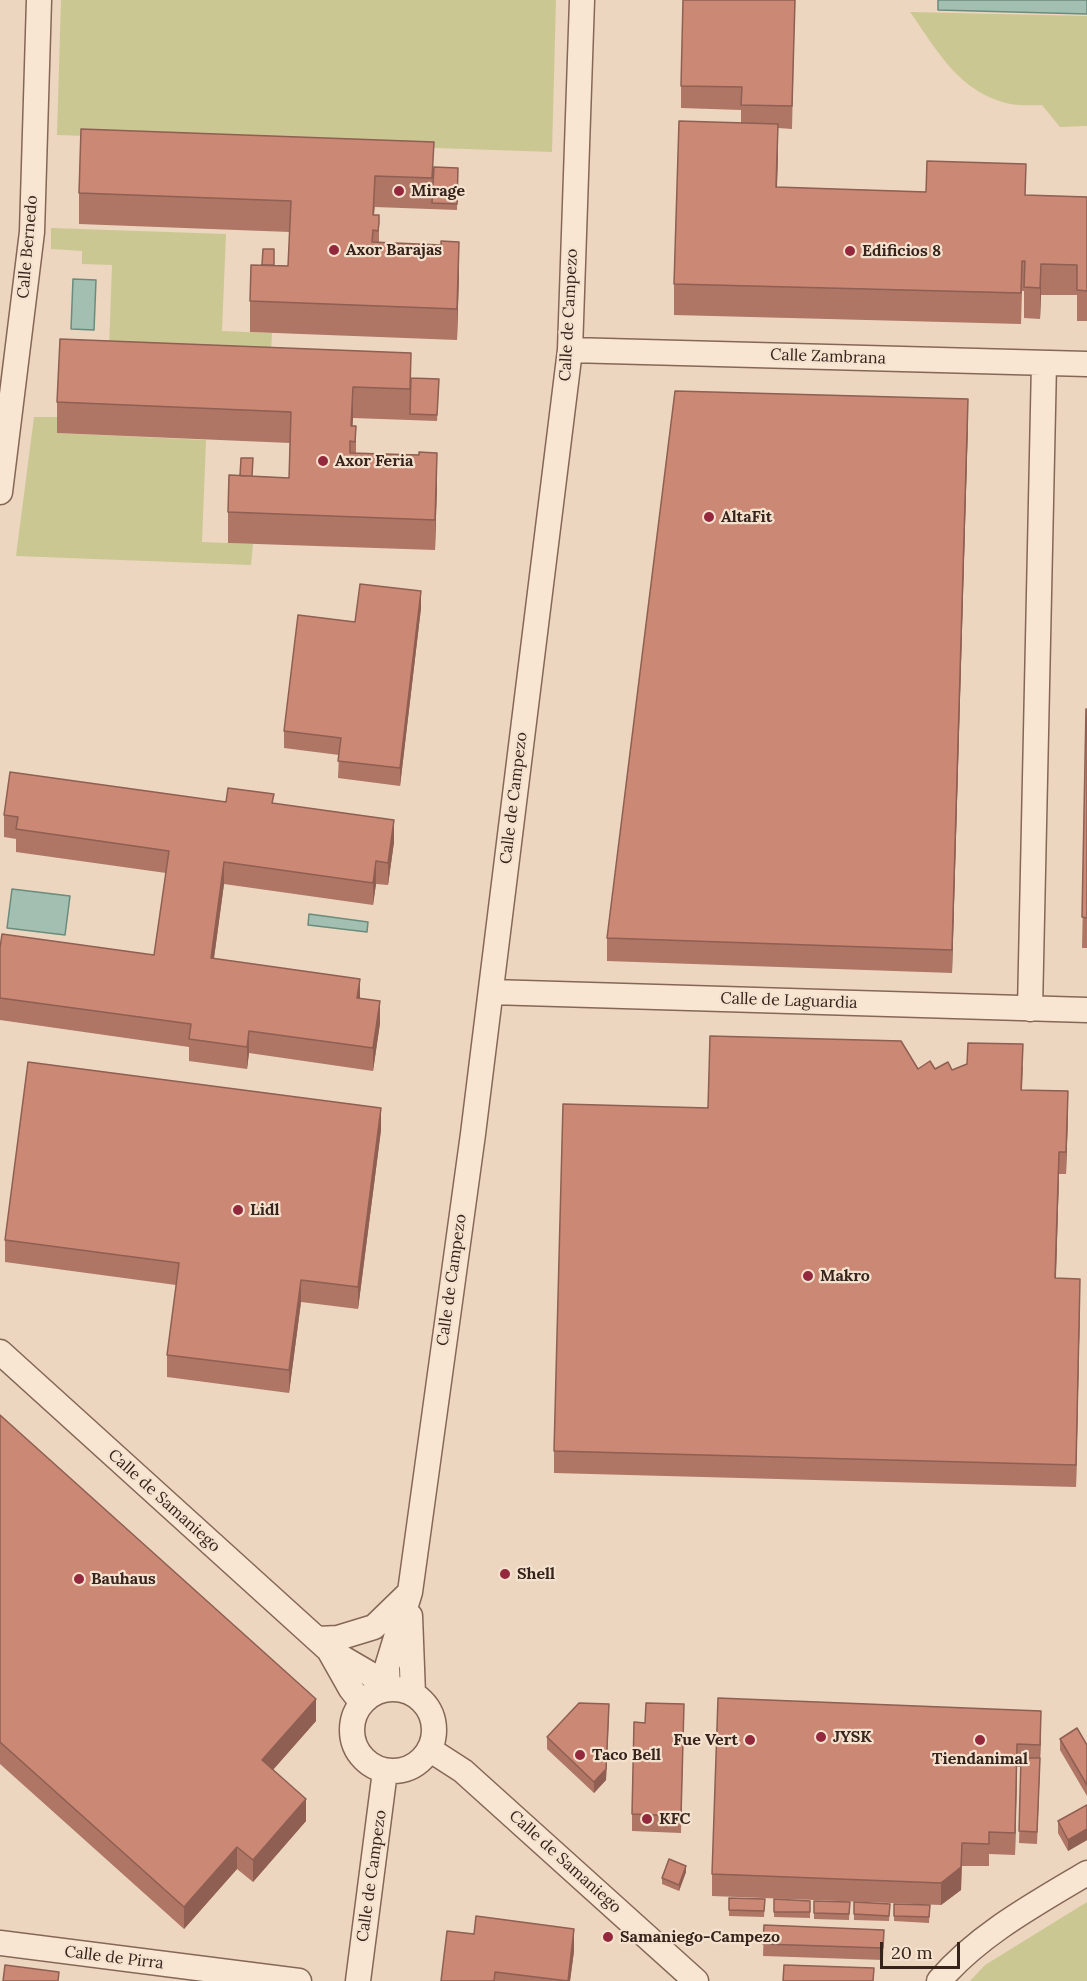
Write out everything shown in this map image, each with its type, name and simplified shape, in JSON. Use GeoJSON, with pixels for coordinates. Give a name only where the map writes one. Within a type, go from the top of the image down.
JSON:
{"type":"FeatureCollection","features":[{"type":"Feature","properties":{"kind":"street","name":"Calle Bernedo"},"geometry":{"type":"LineString","coordinates":[[0,492],[32,232],[39,0]]}},
{"type":"Feature","properties":{"kind":"street","name":"Calle de Campezo"},"geometry":{"type":"LineString","coordinates":[[387,1689],[387,1667],[410,1592],[491,992],[570,350],[582,0]]}},
{"type":"Feature","properties":{"kind":"street","name":"Calle Zambrana"},"geometry":{"type":"LineString","coordinates":[[570,350],[1087,364]]}},
{"type":"Feature","properties":{"kind":"street"},"geometry":{"type":"LineString","coordinates":[[1030,1009],[1044,363]]}},
{"type":"Feature","properties":{"kind":"street","name":"Calle de Laguardia"},"geometry":{"type":"LineString","coordinates":[[491,992],[1087,1010]]}},
{"type":"Feature","properties":{"kind":"street","name":"Calle de Samaniego"},"geometry":{"type":"LineString","coordinates":[[0,1352],[323,1645],[370,1674],[387,1689]]}},
{"type":"Feature","properties":{"kind":"street","name":"Calle de Campezo"},"geometry":{"type":"LineString","coordinates":[[410,1592],[413,1694]]}},
{"type":"Feature","properties":{"kind":"street"},"geometry":{"type":"LineString","coordinates":[[323,1645],[374,1626],[410,1592]]}},
{"type":"Feature","properties":{"kind":"street","name":"Calle de Samaniego"},"geometry":{"type":"LineString","coordinates":[[323,1645],[362,1703]]}},
{"type":"Feature","properties":{"kind":"street"},"geometry":{"type":"LineString","coordinates":[[387,1689],[400,1689],[413,1694],[422,1701],[431,1716],[434,1731],[429,1749],[421,1760],[408,1768],[385,1771],[372,1765],[356,1749],[352,1733],[354,1714],[373,1694],[387,1689]]}},
{"type":"Feature","properties":{"kind":"street","name":"Calle de Samaniego"},"geometry":{"type":"LineString","coordinates":[[429,1749],[462,1771],[696,1981]]}},
{"type":"Feature","properties":{"kind":"street","name":"Calle de Campezo"},"geometry":{"type":"LineString","coordinates":[[358,1981],[385,1771]]}},
{"type":"Feature","properties":{"kind":"street"},"geometry":{"type":"LineString","coordinates":[[939,1981],[953,1965],[992,1933],[1087,1873]]}},
{"type":"Feature","properties":{"kind":"street","name":"Calle de Pirra"},"geometry":{"type":"LineString","coordinates":[[0,1943],[299,1981]]}},
{"type":"Feature","properties":{"kind":"shaded area"},"geometry":{"type":"Polygon","coordinates":[[[61,0],[556,0],[552,152],[57,135],[61,0]]]}},
{"type":"Feature","properties":{"kind":"shaded area"},"geometry":{"type":"Polygon","coordinates":[[[938,0],[1087,0],[1087,14],[938,10],[938,0]]]}},
{"type":"Feature","properties":{"kind":"shaded area"},"geometry":{"type":"Polygon","coordinates":[[[910,12],[1087,16],[1087,126],[1060,127],[1042,105],[1010,104],[976,90],[963,80],[940,55],[910,12]]]}},
{"type":"Feature","properties":{"kind":"shaded area"},"geometry":{"type":"Polygon","coordinates":[[[51,228],[226,234],[222,331],[272,333],[271,354],[109,349],[112,265],[82,264],[82,251],[51,249],[51,228]]]}},
{"type":"Feature","properties":{"kind":"shaded area"},"geometry":{"type":"Polygon","coordinates":[[[73,279],[96,280],[94,330],[71,329],[73,279]]]}},
{"type":"Feature","properties":{"kind":"shaded area"},"geometry":{"type":"Polygon","coordinates":[[[34,417],[57,417],[57,433],[206,440],[202,542],[253,544],[251,565],[16,556],[34,417]]]}},
{"type":"Feature","properties":{"kind":"shaded area"},"geometry":{"type":"Polygon","coordinates":[[[12,889],[70,896],[65,935],[7,928],[12,889]]]}},
{"type":"Feature","properties":{"kind":"shaded area"},"geometry":{"type":"Polygon","coordinates":[[[309,914],[368,922],[367,932],[308,925],[309,914]]]}},
{"type":"Feature","properties":{"kind":"shaded area"},"geometry":{"type":"Polygon","coordinates":[[[1087,1902],[1087,1981],[970,1981],[985,1965],[1087,1902]]]}},
{"type":"Feature","properties":{"kind":"building"},"geometry":{"type":"Polygon","coordinates":[[[683,0],[795,0],[792,106],[741,105],[742,87],[681,86],[683,0]]]}},
{"type":"Feature","properties":{"kind":"building","name":"Edificios 8"},"geometry":{"type":"Polygon","coordinates":[[[679,121],[778,124],[776,187],[926,192],[927,161],[1026,164],[1025,195],[1087,197],[1087,291],[1077,290],[1077,265],[1041,264],[1040,288],[1024,287],[1025,261],[1022,261],[1021,293],[674,284],[679,121]]]}},
{"type":"Feature","properties":{"kind":"building"},"geometry":{"type":"Polygon","coordinates":[[[81,129],[434,142],[432,178],[375,176],[373,215],[379,215],[379,223],[378,231],[373,230],[372,242],[441,245],[441,241],[459,242],[457,309],[250,301],[251,265],[288,266],[291,201],[79,193],[81,129]]]}},
{"type":"Feature","properties":{"kind":"building"},"geometry":{"type":"Polygon","coordinates":[[[434,167],[458,168],[457,204],[432,203],[434,167]]]}},
{"type":"Feature","properties":{"kind":"building"},"geometry":{"type":"Polygon","coordinates":[[[263,249],[274,249],[274,265],[262,265],[263,249]]]}},
{"type":"Feature","properties":{"kind":"building"},"geometry":{"type":"Polygon","coordinates":[[[60,339],[411,353],[410,389],[353,387],[351,426],[356,426],[355,442],[350,441],[350,453],[419,455],[419,452],[437,453],[435,520],[228,512],[229,475],[289,478],[291,412],[57,402],[60,339]]]}},
{"type":"Feature","properties":{"kind":"building"},"geometry":{"type":"Polygon","coordinates":[[[411,378],[439,379],[437,415],[410,414],[411,378]]]}},
{"type":"Feature","properties":{"kind":"building"},"geometry":{"type":"Polygon","coordinates":[[[675,391],[968,399],[952,950],[607,938],[675,391]]]}},
{"type":"Feature","properties":{"kind":"building"},"geometry":{"type":"Polygon","coordinates":[[[241,458],[253,458],[252,476],[240,476],[241,458]]]}},
{"type":"Feature","properties":{"kind":"building"},"geometry":{"type":"Polygon","coordinates":[[[360,584],[421,591],[400,768],[338,761],[341,738],[284,731],[298,615],[355,622],[360,584]]]}},
{"type":"Feature","properties":{"kind":"building"},"geometry":{"type":"Polygon","coordinates":[[[1087,709],[1087,918],[1082,917],[1087,709]]]}},
{"type":"Feature","properties":{"kind":"building"},"geometry":{"type":"Polygon","coordinates":[[[10,772],[226,802],[228,788],[274,794],[272,803],[394,820],[388,863],[376,861],[373,883],[224,862],[211,958],[360,979],[357,998],[380,1001],[373,1048],[249,1031],[247,1047],[189,1039],[191,1024],[0,998],[2,934],[154,955],[169,851],[16,829],[18,817],[4,815],[10,772]]]}},
{"type":"Feature","properties":{"kind":"building","name":"Makro"},"geometry":{"type":"Polygon","coordinates":[[[710,1036],[901,1041],[918,1069],[930,1061],[935,1069],[948,1062],[952,1070],[967,1064],[968,1043],[1023,1044],[1021,1090],[1068,1091],[1066,1152],[1059,1152],[1055,1278],[1080,1279],[1076,1465],[554,1451],[563,1104],[708,1108],[710,1036]]]}},
{"type":"Feature","properties":{"kind":"building"},"geometry":{"type":"Polygon","coordinates":[[[28,1062],[381,1108],[358,1287],[301,1280],[289,1370],[167,1355],[179,1263],[5,1240],[28,1062]]]}},
{"type":"Feature","properties":{"kind":"building","name":"Bauhaus"},"geometry":{"type":"Polygon","coordinates":[[[0,1415],[316,1699],[262,1760],[306,1799],[253,1860],[237,1847],[184,1907],[0,1742],[0,1415]]]}},
{"type":"Feature","properties":{"kind":"building"},"geometry":{"type":"Polygon","coordinates":[[[718,1698],[1041,1711],[1040,1745],[1017,1744],[1015,1833],[989,1832],[989,1844],[962,1843],[961,1867],[941,1883],[712,1874],[718,1698]]]}},
{"type":"Feature","properties":{"kind":"building","name":"Taco Bell"},"geometry":{"type":"Polygon","coordinates":[[[579,1703],[609,1704],[606,1769],[594,1782],[547,1737],[579,1703]]]}},
{"type":"Feature","properties":{"kind":"building"},"geometry":{"type":"Polygon","coordinates":[[[646,1703],[684,1704],[681,1816],[632,1814],[634,1722],[645,1723],[646,1703]]]}},
{"type":"Feature","properties":{"kind":"building"},"geometry":{"type":"Polygon","coordinates":[[[1077,1728],[1087,1745],[1087,1785],[1060,1739],[1077,1728]]]}},
{"type":"Feature","properties":{"kind":"building"},"geometry":{"type":"Polygon","coordinates":[[[1021,1758],[1040,1758],[1037,1832],[1019,1831],[1021,1758]]]}},
{"type":"Feature","properties":{"kind":"building"},"geometry":{"type":"Polygon","coordinates":[[[1087,1805],[1087,1829],[1068,1840],[1058,1821],[1087,1805]]]}},
{"type":"Feature","properties":{"kind":"building"},"geometry":{"type":"Polygon","coordinates":[[[669,1859],[686,1866],[679,1885],[662,1878],[669,1859]]]}},
{"type":"Feature","properties":{"kind":"building"},"geometry":{"type":"Polygon","coordinates":[[[729,1898],[765,1899],[764,1911],[729,1910],[729,1898]]]}},
{"type":"Feature","properties":{"kind":"building"},"geometry":{"type":"Polygon","coordinates":[[[774,1899],[810,1901],[810,1912],[774,1912],[774,1899]]]}},
{"type":"Feature","properties":{"kind":"building"},"geometry":{"type":"Polygon","coordinates":[[[814,1901],[850,1902],[849,1914],[814,1913],[814,1901]]]}},
{"type":"Feature","properties":{"kind":"building"},"geometry":{"type":"Polygon","coordinates":[[[854,1902],[890,1904],[889,1916],[854,1914],[854,1902]]]}},
{"type":"Feature","properties":{"kind":"building"},"geometry":{"type":"Polygon","coordinates":[[[894,1904],[930,1905],[929,1917],[894,1916],[894,1904]]]}},
{"type":"Feature","properties":{"kind":"building"},"geometry":{"type":"Polygon","coordinates":[[[476,1916],[574,1929],[568,1981],[495,1972],[494,1981],[441,1981],[447,1931],[474,1934],[476,1916]]]}},
{"type":"Feature","properties":{"kind":"building"},"geometry":{"type":"Polygon","coordinates":[[[764,1925],[884,1930],[883,1948],[763,1944],[764,1925]]]}},
{"type":"Feature","properties":{"kind":"building"},"geometry":{"type":"Polygon","coordinates":[[[5,1965],[59,1972],[58,1981],[3,1981],[5,1965]]]}},
{"type":"Feature","properties":{"kind":"building"},"geometry":{"type":"Polygon","coordinates":[[[784,1965],[874,1968],[873,1981],[783,1981],[784,1965]]]}},
{"type":"Feature","properties":{"kind":"place","name":"Mirage"},"geometry":{"type":"Point","coordinates":[399,191]}},
{"type":"Feature","properties":{"kind":"place","name":"Axor Barajas"},"geometry":{"type":"Point","coordinates":[334,250]}},
{"type":"Feature","properties":{"kind":"place","name":"Edificios 8"},"geometry":{"type":"Point","coordinates":[850,251]}},
{"type":"Feature","properties":{"kind":"place","name":"Axor Feria"},"geometry":{"type":"Point","coordinates":[323,461]}},
{"type":"Feature","properties":{"kind":"place","name":"AltaFit"},"geometry":{"type":"Point","coordinates":[709,517]}},
{"type":"Feature","properties":{"kind":"place","name":"Lidl"},"geometry":{"type":"Point","coordinates":[238,1210]}},
{"type":"Feature","properties":{"kind":"place","name":"Makro"},"geometry":{"type":"Point","coordinates":[808,1276]}},
{"type":"Feature","properties":{"kind":"place","name":"Shell"},"geometry":{"type":"Point","coordinates":[505,1574]}},
{"type":"Feature","properties":{"kind":"place","name":"Bauhaus"},"geometry":{"type":"Point","coordinates":[79,1579]}},
{"type":"Feature","properties":{"kind":"place","name":"JYSK"},"geometry":{"type":"Point","coordinates":[821,1737]}},
{"type":"Feature","properties":{"kind":"place","name":"Fue Vert"},"geometry":{"type":"Point","coordinates":[750,1740]}},
{"type":"Feature","properties":{"kind":"place","name":"Tiendanimal"},"geometry":{"type":"Point","coordinates":[980,1740]}},
{"type":"Feature","properties":{"kind":"place","name":"Taco Bell"},"geometry":{"type":"Point","coordinates":[580,1755]}},
{"type":"Feature","properties":{"kind":"place","name":"KFC"},"geometry":{"type":"Point","coordinates":[647,1819]}},
{"type":"Feature","properties":{"kind":"place","name":"Samaniego-Campezo"},"geometry":{"type":"Point","coordinates":[608,1937]}}]}
